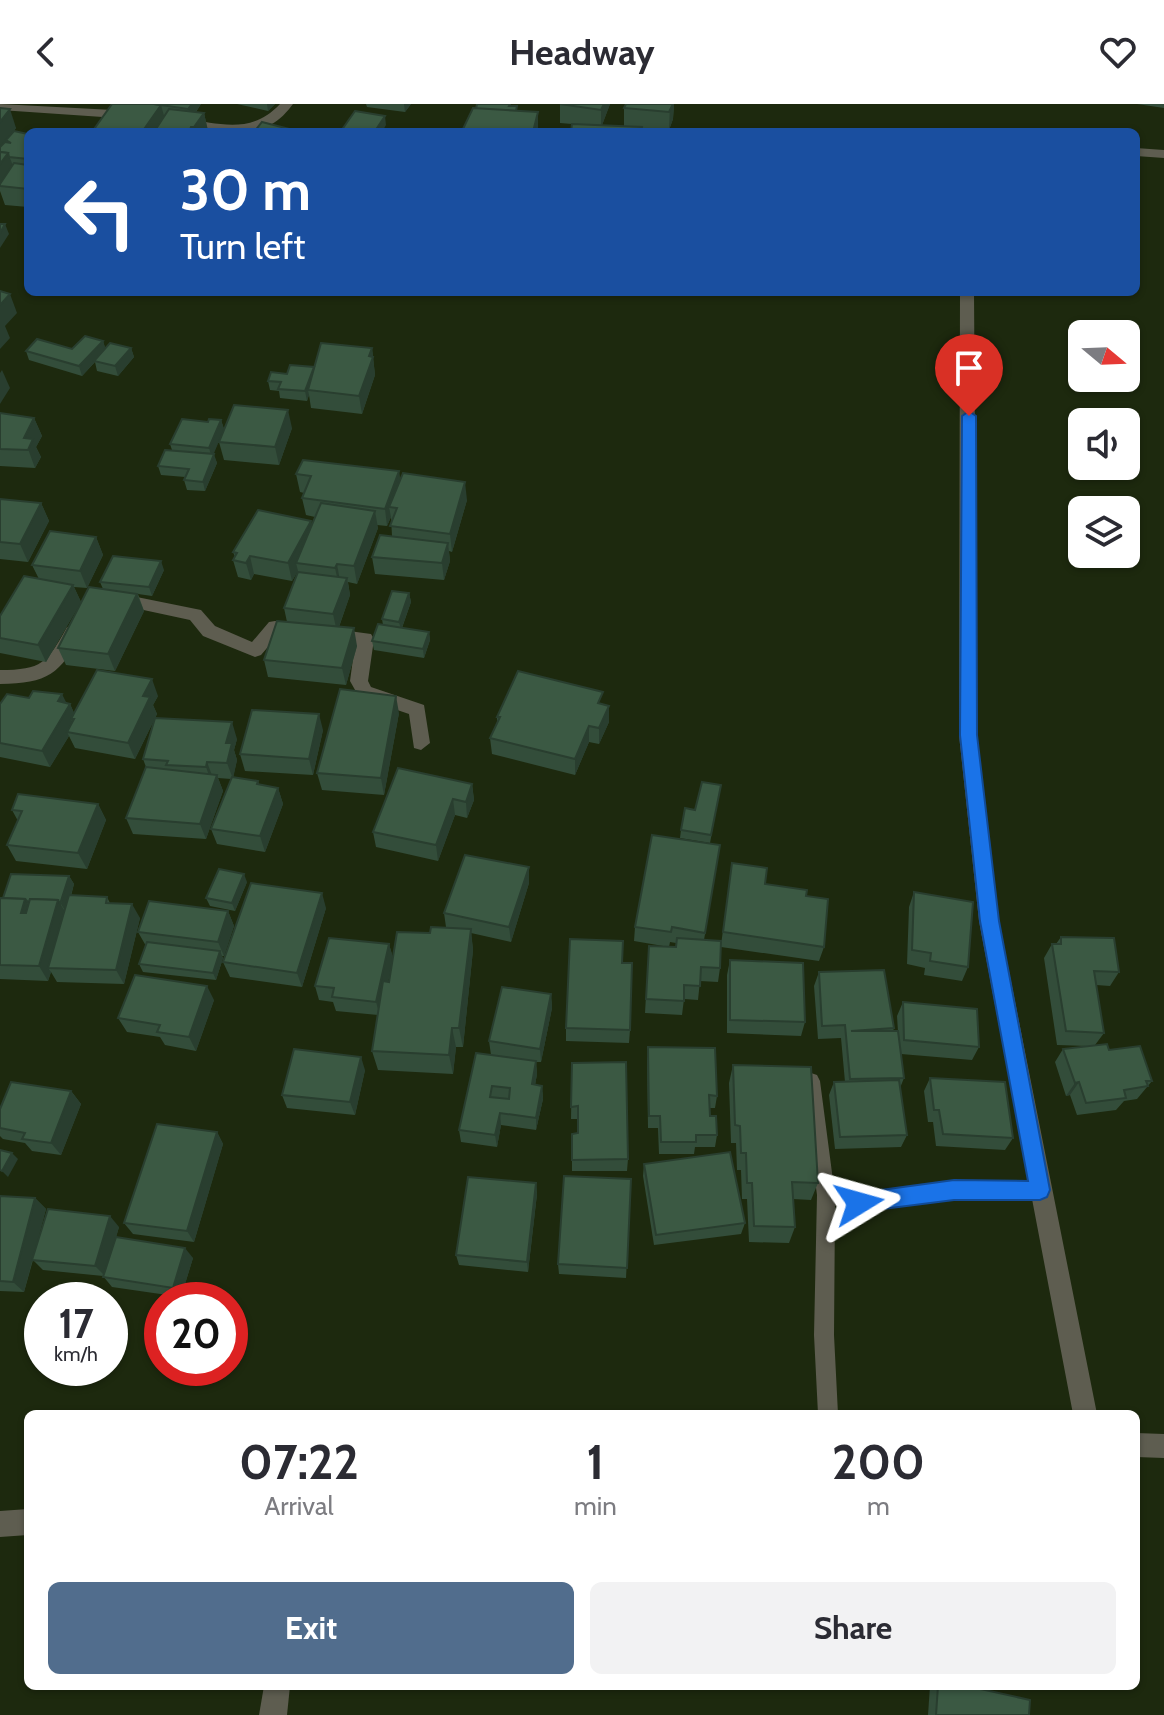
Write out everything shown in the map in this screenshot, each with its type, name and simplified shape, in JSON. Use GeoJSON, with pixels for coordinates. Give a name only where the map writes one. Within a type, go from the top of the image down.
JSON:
{"type":"FeatureCollection","features":[{"type":"Feature","properties":{"kind":"street"},"geometry":{"type":"LineString","coordinates":[[244,128],[270,120],[287,104]]}},
{"type":"Feature","properties":{"kind":"street"},"geometry":{"type":"LineString","coordinates":[[0,106],[148,117]]}},
{"type":"Feature","properties":{"kind":"street"},"geometry":{"type":"LineString","coordinates":[[172,121],[209,128]]}},
{"type":"Feature","properties":{"kind":"street"},"geometry":{"type":"LineString","coordinates":[[1140,152],[1164,154]]}},
{"type":"Feature","properties":{"kind":"street"},"geometry":{"type":"LineString","coordinates":[[967,296],[968,735],[989,921],[1084,1410]]}},
{"type":"Feature","properties":{"kind":"street"},"geometry":{"type":"LineString","coordinates":[[93,594],[195,615],[209,631],[255,650],[275,627],[365,639],[359,681],[365,692],[418,710],[421,743]]}},
{"type":"Feature","properties":{"kind":"street"},"geometry":{"type":"LineString","coordinates":[[0,677],[36,677],[59,660],[79,620]]}},
{"type":"Feature","properties":{"kind":"street"},"geometry":{"type":"LineString","coordinates":[[1140,1445],[1164,1446]]}},
{"type":"Feature","properties":{"kind":"street"},"geometry":{"type":"LineString","coordinates":[[0,1524],[24,1522]]}},
{"type":"Feature","properties":{"kind":"street"},"geometry":{"type":"LineString","coordinates":[[273,1715],[276,1690]]}},
{"type":"Feature","properties":{"kind":"lane"},"geometry":{"type":"LineString","coordinates":[[811,1081],[826,1195],[824,1335],[828,1410]]}},
{"type":"Feature","properties":{"kind":"lane"},"geometry":{"type":"LineString","coordinates":[[826,1195],[859,1203],[954,1190],[1040,1190]]}},
{"type":"Feature","properties":{"kind":"building"},"geometry":{"type":"Polygon","coordinates":[[[112,104],[161,105],[145,128],[95,128],[112,104]]]}},
{"type":"Feature","properties":{"kind":"building"},"geometry":{"type":"Polygon","coordinates":[[[154,104],[192,104],[188,109],[154,104]]]}},
{"type":"Feature","properties":{"kind":"building"},"geometry":{"type":"Polygon","coordinates":[[[477,104],[517,106],[516,111],[476,109],[477,104]]]}},
{"type":"Feature","properties":{"kind":"building"},"geometry":{"type":"Polygon","coordinates":[[[560,104],[604,104],[601,110],[560,104]]]}},
{"type":"Feature","properties":{"kind":"building"},"geometry":{"type":"Polygon","coordinates":[[[626,104],[673,104],[669,112],[624,108],[626,104]]]}},
{"type":"Feature","properties":{"kind":"building"},"geometry":{"type":"Polygon","coordinates":[[[0,108],[10,109],[0,122],[0,108]]]}},
{"type":"Feature","properties":{"kind":"building"},"geometry":{"type":"Polygon","coordinates":[[[473,108],[538,112],[534,128],[463,128],[473,108]]]}},
{"type":"Feature","properties":{"kind":"building"},"geometry":{"type":"Polygon","coordinates":[[[169,109],[204,113],[194,127],[157,128],[169,109]]]}},
{"type":"Feature","properties":{"kind":"building"},"geometry":{"type":"Polygon","coordinates":[[[355,111],[385,116],[377,128],[343,128],[355,111]]]}},
{"type":"Feature","properties":{"kind":"building"},"geometry":{"type":"Polygon","coordinates":[[[262,122],[285,128],[257,128],[262,122]]]}},
{"type":"Feature","properties":{"kind":"building"},"geometry":{"type":"Polygon","coordinates":[[[572,124],[642,127],[642,128],[572,128],[572,124]]]}},
{"type":"Feature","properties":{"kind":"building"},"geometry":{"type":"Polygon","coordinates":[[[14,131],[24,133],[24,159],[9,157],[8,153],[0,152],[5,142],[11,143],[6,140],[14,131]]]}},
{"type":"Feature","properties":{"kind":"building"},"geometry":{"type":"Polygon","coordinates":[[[0,152],[8,153],[0,164],[0,152]]]}},
{"type":"Feature","properties":{"kind":"building"},"geometry":{"type":"Polygon","coordinates":[[[14,163],[24,164],[24,189],[0,184],[14,163]]]}},
{"type":"Feature","properties":{"kind":"building"},"geometry":{"type":"Polygon","coordinates":[[[0,291],[10,294],[0,305],[0,291]]]}},
{"type":"Feature","properties":{"kind":"building"},"geometry":{"type":"Polygon","coordinates":[[[85,336],[103,341],[79,366],[26,351],[37,339],[72,349],[85,336]]]}},
{"type":"Feature","properties":{"kind":"building"},"geometry":{"type":"Polygon","coordinates":[[[110,343],[131,348],[115,366],[94,361],[110,343]]]}},
{"type":"Feature","properties":{"kind":"building"},"geometry":{"type":"Polygon","coordinates":[[[321,343],[372,348],[369,356],[373,357],[359,396],[308,390],[321,343]]]}},
{"type":"Feature","properties":{"kind":"building"},"geometry":{"type":"Polygon","coordinates":[[[290,365],[314,367],[305,391],[278,389],[281,382],[268,381],[271,372],[287,374],[290,365]]]}},
{"type":"Feature","properties":{"kind":"building"},"geometry":{"type":"Polygon","coordinates":[[[234,405],[288,410],[275,447],[219,442],[234,405]]]}},
{"type":"Feature","properties":{"kind":"building"},"geometry":{"type":"Polygon","coordinates":[[[0,413],[34,418],[24,438],[33,439],[28,450],[0,449],[0,413]]]}},
{"type":"Feature","properties":{"kind":"building"},"geometry":{"type":"Polygon","coordinates":[[[182,419],[221,420],[209,448],[170,444],[182,419]]]}},
{"type":"Feature","properties":{"kind":"building"},"geometry":{"type":"Polygon","coordinates":[[[165,450],[214,454],[203,482],[184,480],[189,469],[158,466],[165,450]]]}},
{"type":"Feature","properties":{"kind":"building"},"geometry":{"type":"Polygon","coordinates":[[[303,460],[399,471],[385,509],[302,498],[311,476],[296,474],[303,460]]]}},
{"type":"Feature","properties":{"kind":"building"},"geometry":{"type":"Polygon","coordinates":[[[403,473],[465,482],[450,534],[390,526],[397,508],[389,507],[403,473]]]}},
{"type":"Feature","properties":{"kind":"building"},"geometry":{"type":"Polygon","coordinates":[[[0,499],[41,503],[20,544],[0,542],[0,499]]]}},
{"type":"Feature","properties":{"kind":"building"},"geometry":{"type":"Polygon","coordinates":[[[321,503],[375,511],[354,566],[337,564],[335,568],[296,563],[321,503]]]}},
{"type":"Feature","properties":{"kind":"building"},"geometry":{"type":"Polygon","coordinates":[[[258,510],[311,521],[288,563],[250,556],[246,563],[233,560],[237,553],[233,552],[258,510]]]}},
{"type":"Feature","properties":{"kind":"building"},"geometry":{"type":"Polygon","coordinates":[[[50,531],[96,537],[80,571],[32,565],[50,531]]]}},
{"type":"Feature","properties":{"kind":"building"},"geometry":{"type":"Polygon","coordinates":[[[380,535],[448,543],[442,563],[372,557],[380,535]]]}},
{"type":"Feature","properties":{"kind":"building"},"geometry":{"type":"Polygon","coordinates":[[[113,556],[161,561],[149,587],[100,582],[113,556]]]}},
{"type":"Feature","properties":{"kind":"building"},"geometry":{"type":"Polygon","coordinates":[[[298,572],[347,578],[333,614],[284,608],[298,572]]]}},
{"type":"Feature","properties":{"kind":"building"},"geometry":{"type":"Polygon","coordinates":[[[24,576],[73,585],[38,645],[0,638],[0,616],[24,576]]]}},
{"type":"Feature","properties":{"kind":"building"},"geometry":{"type":"Polygon","coordinates":[[[89,587],[137,594],[108,654],[58,648],[89,587]]]}},
{"type":"Feature","properties":{"kind":"building"},"geometry":{"type":"Polygon","coordinates":[[[392,591],[409,593],[399,622],[382,619],[392,591]]]}},
{"type":"Feature","properties":{"kind":"building"},"geometry":{"type":"Polygon","coordinates":[[[277,621],[354,628],[342,668],[264,660],[277,621]]]}},
{"type":"Feature","properties":{"kind":"building"},"geometry":{"type":"Polygon","coordinates":[[[378,624],[429,632],[423,649],[372,641],[378,624]]]}},
{"type":"Feature","properties":{"kind":"building"},"geometry":{"type":"Polygon","coordinates":[[[97,670],[152,679],[143,696],[150,697],[128,743],[67,732],[97,670]]]}},
{"type":"Feature","properties":{"kind":"building"},"geometry":{"type":"Polygon","coordinates":[[[518,671],[603,692],[598,703],[609,706],[599,728],[589,726],[575,759],[490,738],[518,671]]]}},
{"type":"Feature","properties":{"kind":"building"},"geometry":{"type":"Polygon","coordinates":[[[340,689],[396,696],[381,778],[317,773],[340,689]]]}},
{"type":"Feature","properties":{"kind":"building"},"geometry":{"type":"Polygon","coordinates":[[[33,691],[62,694],[58,701],[70,704],[42,751],[0,743],[0,704],[7,694],[29,698],[33,691]]]}},
{"type":"Feature","properties":{"kind":"building"},"geometry":{"type":"Polygon","coordinates":[[[252,710],[319,714],[309,759],[240,754],[252,710]]]}},
{"type":"Feature","properties":{"kind":"building"},"geometry":{"type":"Polygon","coordinates":[[[155,718],[232,722],[226,743],[232,743],[227,763],[207,762],[206,767],[166,765],[168,761],[143,759],[155,718]]]}},
{"type":"Feature","properties":{"kind":"building"},"geometry":{"type":"Polygon","coordinates":[[[146,767],[217,775],[200,824],[126,818],[146,767]]]}},
{"type":"Feature","properties":{"kind":"building"},"geometry":{"type":"Polygon","coordinates":[[[398,768],[472,784],[466,802],[453,799],[436,845],[373,832],[398,768]]]}},
{"type":"Feature","properties":{"kind":"building"},"geometry":{"type":"Polygon","coordinates":[[[232,777],[278,788],[260,836],[211,829],[232,777]]]}},
{"type":"Feature","properties":{"kind":"building"},"geometry":{"type":"Polygon","coordinates":[[[702,782],[721,785],[711,835],[681,830],[685,808],[695,810],[702,782]]]}},
{"type":"Feature","properties":{"kind":"building"},"geometry":{"type":"Polygon","coordinates":[[[18,794],[98,804],[78,853],[7,845],[22,811],[12,810],[18,794]]]}},
{"type":"Feature","properties":{"kind":"building"},"geometry":{"type":"Polygon","coordinates":[[[652,835],[720,845],[705,933],[672,927],[671,932],[635,927],[652,835]]]}},
{"type":"Feature","properties":{"kind":"building"},"geometry":{"type":"Polygon","coordinates":[[[465,855],[529,867],[509,927],[444,913],[465,855]]]}},
{"type":"Feature","properties":{"kind":"building"},"geometry":{"type":"Polygon","coordinates":[[[732,863],[767,868],[765,884],[807,890],[806,896],[828,899],[824,947],[723,932],[732,863]]]}},
{"type":"Feature","properties":{"kind":"building"},"geometry":{"type":"Polygon","coordinates":[[[219,869],[244,874],[232,903],[206,898],[219,869]]]}},
{"type":"Feature","properties":{"kind":"building"},"geometry":{"type":"Polygon","coordinates":[[[11,874],[69,876],[60,904],[58,900],[30,899],[29,903],[25,899],[3,898],[11,874]]]}},
{"type":"Feature","properties":{"kind":"building"},"geometry":{"type":"Polygon","coordinates":[[[251,883],[322,893],[297,973],[223,962],[251,883]]]}},
{"type":"Feature","properties":{"kind":"building"},"geometry":{"type":"Polygon","coordinates":[[[914,892],[973,902],[968,967],[930,961],[931,953],[912,950],[914,892]]]}},
{"type":"Feature","properties":{"kind":"building"},"geometry":{"type":"Polygon","coordinates":[[[69,895],[107,897],[106,903],[132,904],[116,970],[48,968],[69,895]]]}},
{"type":"Feature","properties":{"kind":"building"},"geometry":{"type":"Polygon","coordinates":[[[0,898],[25,899],[21,913],[26,913],[30,899],[58,900],[39,966],[0,965],[0,898]]]}},
{"type":"Feature","properties":{"kind":"building"},"geometry":{"type":"Polygon","coordinates":[[[149,901],[228,911],[218,942],[138,932],[149,901]]]}},
{"type":"Feature","properties":{"kind":"building"},"geometry":{"type":"Polygon","coordinates":[[[431,927],[471,929],[459,1028],[452,1028],[449,1055],[372,1051],[383,981],[389,982],[397,932],[430,933],[431,927]]]}},
{"type":"Feature","properties":{"kind":"building"},"geometry":{"type":"Polygon","coordinates":[[[1061,937],[1114,938],[1119,972],[1094,971],[1104,1033],[1066,1031],[1052,944],[1061,944],[1061,937]]]}},
{"type":"Feature","properties":{"kind":"building"},"geometry":{"type":"Polygon","coordinates":[[[329,938],[389,944],[376,1002],[332,997],[334,988],[315,986],[329,938]]]}},
{"type":"Feature","properties":{"kind":"building"},"geometry":{"type":"Polygon","coordinates":[[[677,938],[721,941],[720,968],[701,967],[700,986],[684,985],[684,1001],[646,999],[649,946],[676,947],[677,938]]]}},
{"type":"Feature","properties":{"kind":"building"},"geometry":{"type":"Polygon","coordinates":[[[570,939],[623,941],[622,963],[632,963],[630,1030],[566,1028],[570,939]]]}},
{"type":"Feature","properties":{"kind":"building"},"geometry":{"type":"Polygon","coordinates":[[[147,942],[220,951],[213,973],[139,964],[147,942]]]}},
{"type":"Feature","properties":{"kind":"building"},"geometry":{"type":"Polygon","coordinates":[[[730,960],[803,963],[805,1022],[730,1020],[730,960]]]}},
{"type":"Feature","properties":{"kind":"building"},"geometry":{"type":"Polygon","coordinates":[[[884,970],[894,1028],[851,1031],[898,1031],[904,1078],[850,1079],[845,1025],[822,1026],[819,972],[884,970]]]}},
{"type":"Feature","properties":{"kind":"building"},"geometry":{"type":"Polygon","coordinates":[[[135,975],[207,986],[189,1037],[157,1032],[160,1025],[118,1018],[135,975]]]}},
{"type":"Feature","properties":{"kind":"building"},"geometry":{"type":"Polygon","coordinates":[[[502,987],[551,994],[540,1049],[489,1041],[502,987]]]}},
{"type":"Feature","properties":{"kind":"building"},"geometry":{"type":"Polygon","coordinates":[[[903,1002],[977,1009],[979,1047],[904,1040],[903,1002]]]}},
{"type":"Feature","properties":{"kind":"building"},"geometry":{"type":"Polygon","coordinates":[[[1107,1044],[1109,1050],[1140,1046],[1152,1081],[1146,1081],[1148,1086],[1124,1090],[1126,1098],[1086,1103],[1063,1049],[1107,1044]]]}},
{"type":"Feature","properties":{"kind":"building"},"geometry":{"type":"Polygon","coordinates":[[[648,1047],[715,1048],[717,1096],[709,1095],[710,1116],[716,1116],[717,1135],[696,1135],[696,1142],[661,1142],[660,1116],[649,1116],[648,1047]]]}},
{"type":"Feature","properties":{"kind":"building"},"geometry":{"type":"Polygon","coordinates":[[[294,1049],[361,1057],[350,1102],[282,1095],[294,1049]]]}},
{"type":"Feature","properties":{"kind":"building"},"geometry":{"type":"Polygon","coordinates":[[[476,1053],[536,1061],[532,1084],[542,1086],[536,1118],[500,1113],[495,1135],[459,1130],[476,1053]],[[492,1086],[490,1097],[509,1099],[510,1088],[492,1086]]]}},
{"type":"Feature","properties":{"kind":"building"},"geometry":{"type":"Polygon","coordinates":[[[626,1062],[628,1159],[572,1160],[572,1134],[578,1133],[578,1106],[571,1107],[572,1063],[626,1062]]]}},
{"type":"Feature","properties":{"kind":"building"},"geometry":{"type":"Polygon","coordinates":[[[733,1065],[811,1067],[818,1183],[792,1182],[795,1227],[754,1226],[752,1183],[747,1183],[746,1153],[741,1153],[740,1126],[735,1125],[733,1065]]]}},
{"type":"Feature","properties":{"kind":"building"},"geometry":{"type":"Polygon","coordinates":[[[930,1078],[1005,1082],[1013,1138],[943,1134],[939,1110],[934,1110],[930,1078]]]}},
{"type":"Feature","properties":{"kind":"building"},"geometry":{"type":"Polygon","coordinates":[[[899,1080],[907,1135],[840,1137],[834,1082],[899,1080]]]}},
{"type":"Feature","properties":{"kind":"building"},"geometry":{"type":"Polygon","coordinates":[[[11,1082],[71,1091],[51,1143],[22,1139],[25,1133],[0,1128],[0,1109],[11,1082]]]}},
{"type":"Feature","properties":{"kind":"building"},"geometry":{"type":"Polygon","coordinates":[[[157,1124],[217,1132],[187,1231],[124,1223],[157,1124]]]}},
{"type":"Feature","properties":{"kind":"building"},"geometry":{"type":"Polygon","coordinates":[[[0,1150],[12,1153],[2,1171],[0,1170],[0,1150]]]}},
{"type":"Feature","properties":{"kind":"building"},"geometry":{"type":"Polygon","coordinates":[[[730,1152],[745,1223],[656,1235],[644,1164],[730,1152]]]}},
{"type":"Feature","properties":{"kind":"building"},"geometry":{"type":"Polygon","coordinates":[[[564,1176],[631,1179],[627,1268],[558,1264],[564,1176]]]}},
{"type":"Feature","properties":{"kind":"building"},"geometry":{"type":"Polygon","coordinates":[[[468,1177],[536,1183],[527,1262],[456,1255],[468,1177]]]}},
{"type":"Feature","properties":{"kind":"building"},"geometry":{"type":"Polygon","coordinates":[[[0,1196],[35,1198],[13,1282],[0,1281],[0,1196]]]}},
{"type":"Feature","properties":{"kind":"building"},"geometry":{"type":"Polygon","coordinates":[[[48,1209],[110,1216],[95,1266],[32,1260],[48,1209]]]}},
{"type":"Feature","properties":{"kind":"building"},"geometry":{"type":"Polygon","coordinates":[[[116,1237],[185,1248],[175,1282],[144,1283],[103,1277],[116,1237]]]}},
{"type":"Feature","properties":{"kind":"building"},"geometry":{"type":"Polygon","coordinates":[[[938,1690],[985,1690],[1030,1700],[1029,1715],[936,1715],[938,1690]]]}},
{"type":"Feature","properties":{"kind":"route"},"geometry":{"type":"LineString","coordinates":[[859,1203],[954,1190],[1040,1190],[989,921],[968,735],[969,416]]}}]}
